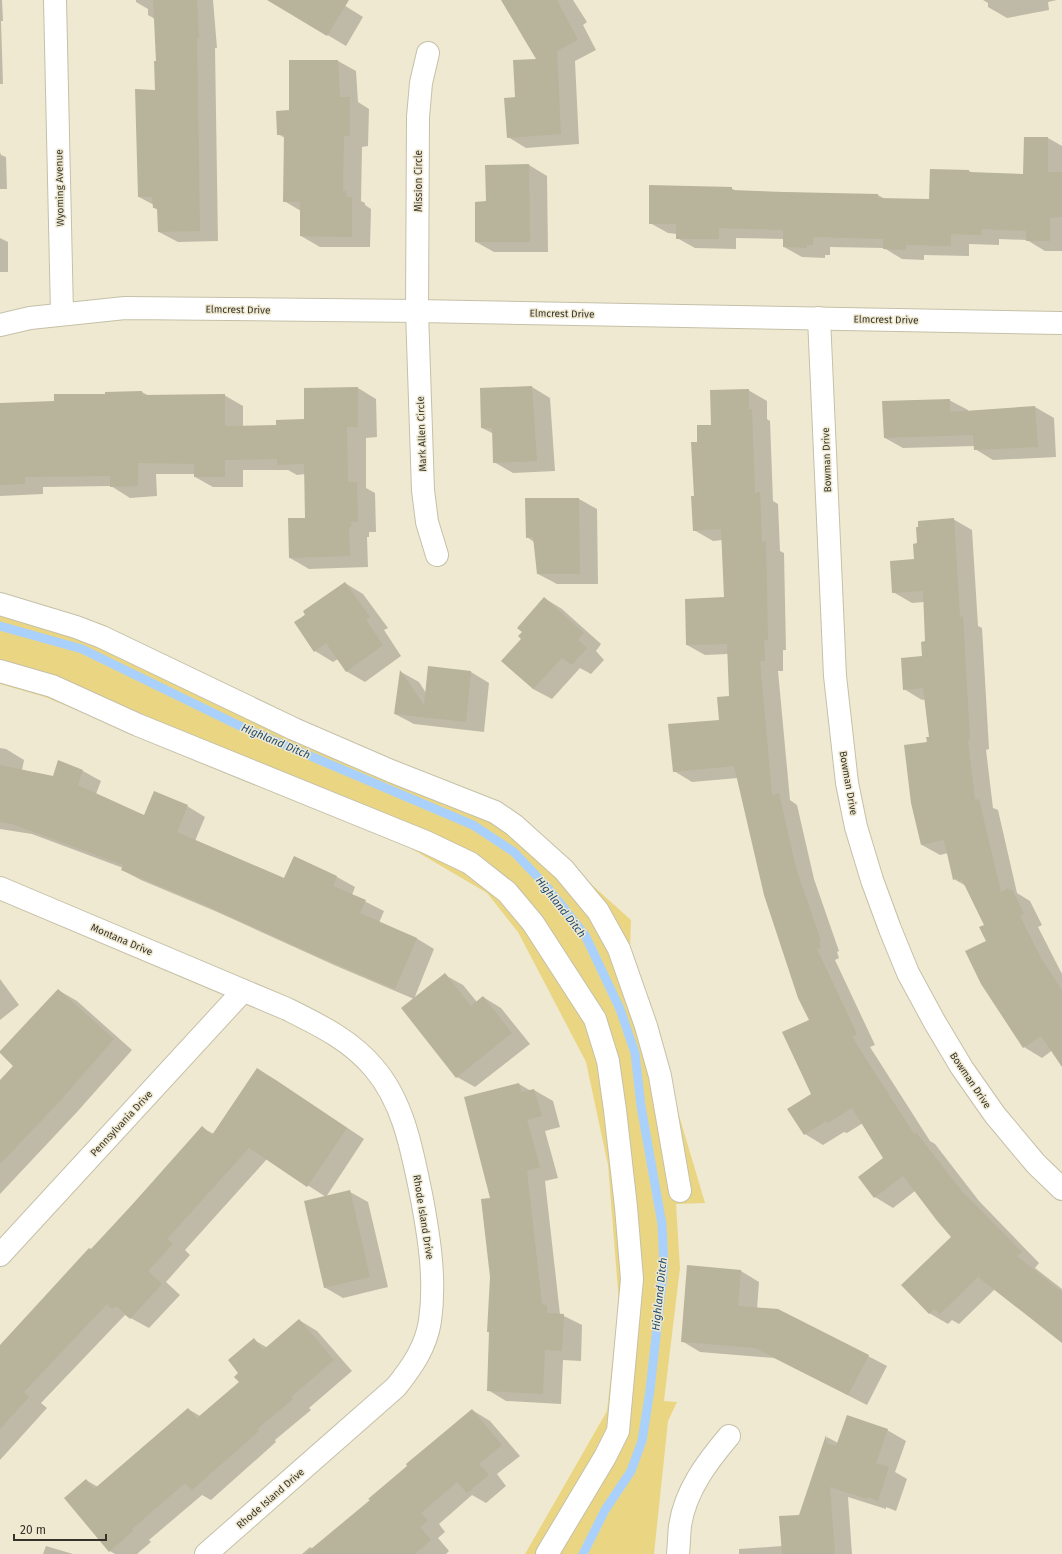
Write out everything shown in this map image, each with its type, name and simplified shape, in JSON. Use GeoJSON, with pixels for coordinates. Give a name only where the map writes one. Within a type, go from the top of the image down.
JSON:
{"type":"FeatureCollection","features":[{"type":"Feature","properties":{"kind":"street","name":"Wyoming Avenue"},"geometry":{"type":"LineString","coordinates":[[55,0],[62,314]]}},
{"type":"Feature","properties":{"kind":"street","name":"Mission Circle"},"geometry":{"type":"LineString","coordinates":[[417,311],[418,117],[421,83],[428,53]]}},
{"type":"Feature","properties":{"kind":"street","name":"Elmcrest Drive"},"geometry":{"type":"LineString","coordinates":[[62,314],[125,308],[417,311],[1062,323]]}},
{"type":"Feature","properties":{"kind":"street","name":"Mark Allen Circle"},"geometry":{"type":"LineString","coordinates":[[417,311],[423,490],[427,522],[437,555]]}},
{"type":"Feature","properties":{"kind":"street"},"geometry":{"type":"LineString","coordinates":[[0,325],[30,318],[62,314]]}},
{"type":"Feature","properties":{"kind":"street","name":"Bowman Drive"},"geometry":{"type":"LineString","coordinates":[[819,318],[835,676],[847,783],[856,827],[872,880],[908,974],[934,1021],[962,1068],[995,1115],[1036,1164],[1062,1189]]}},
{"type":"Feature","properties":{"kind":"street"},"geometry":{"type":"LineString","coordinates":[[0,604],[76,627],[102,638],[308,735],[391,771],[495,812],[514,825],[564,870],[598,911],[619,949],[646,1026],[660,1076],[680,1191]]}},
{"type":"Feature","properties":{"kind":"street"},"geometry":{"type":"LineString","coordinates":[[0,671],[52,686],[138,725],[426,842],[470,863],[507,892],[533,923],[595,1019],[608,1061],[626,1207],[632,1279],[628,1329],[618,1431],[605,1457],[547,1554]]}},
{"type":"Feature","properties":{"kind":"street","name":"Montana Drive"},"geometry":{"type":"LineString","coordinates":[[0,888],[243,991]]}},
{"type":"Feature","properties":{"kind":"street","name":"Pennsylvania Drive"},"geometry":{"type":"LineString","coordinates":[[0,1255],[243,991]]}},
{"type":"Feature","properties":{"kind":"street","name":"Rhode Island Drive"},"geometry":{"type":"LineString","coordinates":[[206,1554],[396,1387],[412,1366],[422,1347],[430,1322],[432,1295],[428,1235],[412,1148],[402,1118],[391,1093],[374,1068],[354,1048],[327,1029],[287,1009],[243,991]]}},
{"type":"Feature","properties":{"kind":"street"},"geometry":{"type":"LineString","coordinates":[[678,1554],[680,1526],[687,1501],[708,1460],[729,1436]]}},
{"type":"Feature","properties":{"kind":"shaded area"},"geometry":{"type":"Polygon","coordinates":[[[0,598],[532,831],[631,920],[630,950],[705,1203],[676,1204],[680,1268],[664,1401],[677,1402],[668,1421],[654,1554],[525,1554],[607,1411],[619,1303],[608,1165],[586,1062],[518,932],[487,893],[397,840],[45,697],[0,684],[0,598]]]}},
{"type":"Feature","properties":{"kind":"building"},"geometry":{"type":"Polygon","coordinates":[[[153,0],[197,0],[199,38],[197,38],[200,231],[158,232],[157,208],[153,208],[152,197],[138,197],[135,89],[155,90],[154,61],[156,61],[153,0]]]}},
{"type":"Feature","properties":{"kind":"building"},"geometry":{"type":"Polygon","coordinates":[[[267,0],[349,0],[327,36],[267,0]]]}},
{"type":"Feature","properties":{"kind":"building"},"geometry":{"type":"Polygon","coordinates":[[[501,0],[557,0],[578,40],[557,51],[561,134],[507,138],[504,98],[515,97],[513,60],[536,59],[501,0]]]}},
{"type":"Feature","properties":{"kind":"building"},"geometry":{"type":"Polygon","coordinates":[[[289,60],[338,60],[340,97],[350,97],[350,136],[344,136],[343,191],[346,191],[347,197],[352,197],[352,237],[300,236],[300,202],[283,202],[284,135],[277,135],[276,111],[289,110],[289,60]]]}},
{"type":"Feature","properties":{"kind":"building"},"geometry":{"type":"Polygon","coordinates":[[[1024,137],[1048,137],[1048,172],[1062,172],[1062,217],[1050,218],[1050,241],[1026,241],[1026,231],[982,229],[981,235],[951,234],[951,246],[906,245],[906,250],[883,249],[883,239],[813,237],[813,245],[807,245],[807,248],[783,247],[783,230],[719,228],[719,239],[676,239],[676,224],[649,224],[649,185],[732,187],[732,190],[878,194],[878,198],[929,199],[930,169],[1023,174],[1024,137]]]}},
{"type":"Feature","properties":{"kind":"building"},"geometry":{"type":"Polygon","coordinates":[[[529,164],[530,242],[475,242],[475,202],[486,201],[485,165],[529,164]]]}},
{"type":"Feature","properties":{"kind":"building"},"geometry":{"type":"Polygon","coordinates":[[[532,386],[537,461],[493,463],[492,428],[481,428],[480,388],[532,386]]]}},
{"type":"Feature","properties":{"kind":"building"},"geometry":{"type":"Polygon","coordinates":[[[358,387],[358,427],[347,427],[348,482],[357,482],[358,522],[351,522],[351,527],[349,527],[350,556],[289,558],[288,518],[305,518],[304,464],[277,465],[277,459],[225,460],[225,477],[194,477],[194,464],[138,463],[138,486],[110,487],[110,476],[25,477],[25,484],[0,485],[0,403],[54,401],[54,394],[105,394],[105,392],[142,391],[142,395],[225,394],[225,426],[276,425],[276,420],[304,419],[304,388],[358,387]]]}},
{"type":"Feature","properties":{"kind":"building"},"geometry":{"type":"Polygon","coordinates":[[[749,389],[749,409],[752,409],[755,493],[760,492],[762,542],[766,541],[768,640],[764,640],[765,661],[760,661],[772,795],[779,793],[796,868],[821,941],[819,941],[821,948],[817,949],[857,1034],[852,1037],[914,1134],[916,1132],[961,1190],[1022,1252],[1017,1256],[1062,1292],[1062,1343],[978,1277],[940,1314],[934,1309],[929,1314],[901,1285],[951,1237],[903,1176],[874,1198],[858,1177],[883,1158],[852,1108],[828,1123],[826,1121],[804,1135],[787,1109],[811,1094],[782,1032],[809,1020],[798,998],[764,895],[734,766],[673,772],[668,724],[719,720],[717,697],[729,696],[727,644],[686,645],[685,599],[724,597],[721,529],[693,531],[691,496],[694,496],[691,442],[697,442],[697,425],[711,425],[710,390],[749,389]]]}},
{"type":"Feature","properties":{"kind":"building"},"geometry":{"type":"Polygon","coordinates":[[[950,399],[950,412],[1035,406],[1038,447],[974,450],[973,435],[884,438],[882,401],[950,399]]]}},
{"type":"Feature","properties":{"kind":"building"},"geometry":{"type":"Polygon","coordinates":[[[525,498],[579,498],[580,574],[537,574],[533,537],[526,538],[525,498]]]}},
{"type":"Feature","properties":{"kind":"building"},"geometry":{"type":"Polygon","coordinates":[[[954,518],[960,617],[963,616],[970,739],[968,740],[975,800],[979,799],[1001,892],[1008,888],[1009,890],[1012,889],[1024,914],[1020,916],[1041,958],[1062,990],[1062,1067],[1041,1036],[1023,1048],[981,984],[965,951],[986,941],[979,927],[984,925],[962,880],[958,881],[958,878],[953,880],[944,840],[921,845],[911,803],[904,745],[927,742],[926,737],[929,737],[923,688],[903,690],[901,658],[922,656],[921,642],[925,641],[923,591],[892,593],[890,561],[914,559],[913,544],[917,543],[916,527],[918,527],[918,521],[954,518]]]}},
{"type":"Feature","properties":{"kind":"building"},"geometry":{"type":"Polygon","coordinates":[[[345,582],[370,617],[366,620],[383,645],[346,672],[326,643],[314,652],[294,622],[305,615],[303,611],[345,582]]]}},
{"type":"Feature","properties":{"kind":"building"},"geometry":{"type":"Polygon","coordinates":[[[544,597],[584,633],[578,640],[587,648],[572,665],[562,658],[533,689],[501,661],[521,639],[518,636],[522,632],[517,628],[544,597]]]}},
{"type":"Feature","properties":{"kind":"building"},"geometry":{"type":"Polygon","coordinates":[[[428,666],[471,671],[466,722],[394,714],[400,670],[424,705],[428,666]]]}},
{"type":"Feature","properties":{"kind":"building"},"geometry":{"type":"Polygon","coordinates":[[[58,760],[83,770],[78,785],[144,815],[154,791],[188,805],[177,832],[284,878],[294,856],[337,876],[333,886],[366,900],[360,913],[417,938],[395,989],[315,955],[196,901],[121,870],[123,865],[12,824],[0,822],[0,765],[53,776],[58,760]]]}},
{"type":"Feature","properties":{"kind":"building"},"geometry":{"type":"Polygon","coordinates":[[[445,973],[471,1006],[483,996],[512,1033],[456,1078],[401,1008],[445,973]]]}},
{"type":"Feature","properties":{"kind":"building"},"geometry":{"type":"Polygon","coordinates":[[[58,989],[114,1039],[59,1102],[0,1164],[0,1080],[13,1066],[0,1053],[0,1051],[58,989]]]}},
{"type":"Feature","properties":{"kind":"building"},"geometry":{"type":"Polygon","coordinates":[[[257,1068],[347,1128],[307,1187],[249,1148],[167,1239],[173,1244],[148,1271],[162,1284],[130,1319],[116,1306],[112,1309],[107,1304],[24,1392],[29,1397],[0,1429],[0,1345],[89,1248],[91,1249],[131,1206],[202,1126],[212,1135],[257,1068]]]}},
{"type":"Feature","properties":{"kind":"building"},"geometry":{"type":"Polygon","coordinates":[[[519,1083],[521,1092],[534,1089],[542,1116],[527,1120],[540,1167],[527,1171],[542,1304],[547,1305],[547,1313],[564,1314],[562,1351],[545,1350],[543,1394],[487,1391],[489,1332],[487,1332],[490,1277],[481,1199],[490,1198],[464,1097],[519,1083]]]}},
{"type":"Feature","properties":{"kind":"building"},"geometry":{"type":"Polygon","coordinates":[[[350,1190],[370,1277],[324,1288],[304,1201],[350,1190]]]}},
{"type":"Feature","properties":{"kind":"building"},"geometry":{"type":"Polygon","coordinates":[[[687,1265],[741,1270],[738,1306],[778,1309],[869,1355],[848,1395],[755,1348],[681,1342],[687,1265]]]}},
{"type":"Feature","properties":{"kind":"building"},"geometry":{"type":"Polygon","coordinates":[[[299,1319],[334,1360],[291,1397],[293,1399],[257,1429],[259,1431],[192,1490],[185,1483],[132,1529],[133,1531],[109,1552],[64,1498],[86,1479],[94,1489],[188,1408],[197,1418],[239,1382],[234,1377],[238,1373],[228,1360],[254,1338],[263,1350],[299,1319]]]}},
{"type":"Feature","properties":{"kind":"building"},"geometry":{"type":"Polygon","coordinates":[[[472,1409],[502,1445],[479,1464],[489,1475],[467,1493],[457,1482],[421,1513],[428,1521],[420,1527],[431,1540],[415,1554],[305,1554],[370,1500],[368,1499],[407,1466],[406,1464],[472,1409]]]}},
{"type":"Feature","properties":{"kind":"building"},"geometry":{"type":"Polygon","coordinates":[[[847,1415],[888,1429],[876,1463],[889,1467],[878,1501],[830,1487],[835,1554],[782,1554],[779,1516],[799,1515],[826,1435],[827,1443],[836,1446],[847,1415]]]}},
{"type":"Feature","properties":{"kind":"waterway","name":"Highland Ditch"},"geometry":{"type":"LineString","coordinates":[[0,626],[82,649],[242,727],[473,825],[514,852],[548,888],[585,935],[620,1009],[635,1053],[641,1106],[662,1224],[664,1266],[650,1390],[642,1441],[631,1471],[605,1510],[583,1554]]}}]}
